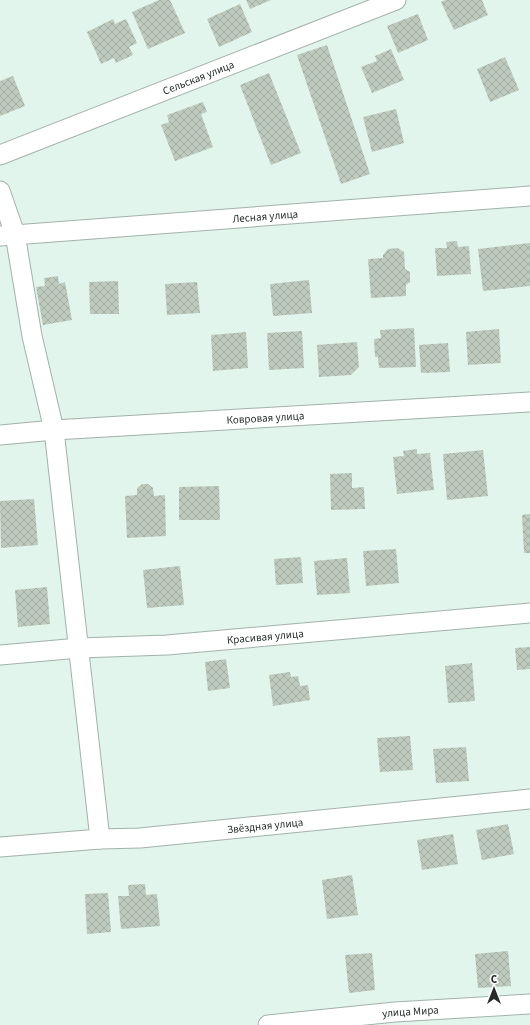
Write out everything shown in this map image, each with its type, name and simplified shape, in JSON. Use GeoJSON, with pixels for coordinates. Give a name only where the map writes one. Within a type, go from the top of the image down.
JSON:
{"type":"FeatureCollection","features":[{"type":"Feature","properties":{"kind":"street","name":"Сельская улица"},"geometry":{"type":"LineString","coordinates":[[0,155],[396,0]]}},
{"type":"Feature","properties":{"kind":"street"},"geometry":{"type":"LineString","coordinates":[[0,191],[8,235],[54,430],[100,839]]}},
{"type":"Feature","properties":{"kind":"street","name":"Лесная улица"},"geometry":{"type":"LineString","coordinates":[[8,235],[530,196]]}},
{"type":"Feature","properties":{"kind":"street","name":"Ковровая улица"},"geometry":{"type":"LineString","coordinates":[[0,435],[54,430],[530,402]]}},
{"type":"Feature","properties":{"kind":"street","name":"Красивая улица"},"geometry":{"type":"LineString","coordinates":[[0,655],[79,648],[167,645],[530,613]]}},
{"type":"Feature","properties":{"kind":"street","name":"Звёздная улица"},"geometry":{"type":"LineString","coordinates":[[0,847],[100,839],[140,838],[530,799]]}},
{"type":"Feature","properties":{"kind":"street","name":"улица Мира"},"geometry":{"type":"LineString","coordinates":[[268,1025],[395,1012],[530,1004]]}},
{"type":"Feature","properties":{"kind":"building"},"geometry":{"type":"Polygon","coordinates":[[[159,0],[170,0],[185,33],[148,49],[132,12],[159,0]]]}},
{"type":"Feature","properties":{"kind":"building"},"geometry":{"type":"Polygon","coordinates":[[[246,0],[271,0],[250,9],[246,0]]]}},
{"type":"Feature","properties":{"kind":"building"},"geometry":{"type":"Polygon","coordinates":[[[445,0],[482,0],[488,15],[454,30],[441,2],[445,0]]]}},
{"type":"Feature","properties":{"kind":"building"},"geometry":{"type":"Polygon","coordinates":[[[240,4],[252,32],[219,47],[207,19],[240,4]]]}},
{"type":"Feature","properties":{"kind":"building"},"geometry":{"type":"Polygon","coordinates":[[[418,14],[428,40],[398,53],[387,26],[418,14]]]}},
{"type":"Feature","properties":{"kind":"building"},"geometry":{"type":"Polygon","coordinates":[[[113,19],[115,24],[126,19],[137,43],[129,47],[133,55],[116,63],[114,58],[101,64],[87,32],[113,19]]]}},
{"type":"Feature","properties":{"kind":"building"},"geometry":{"type":"Polygon","coordinates":[[[327,45],[370,174],[341,184],[297,55],[327,45]]]}},
{"type":"Feature","properties":{"kind":"building"},"geometry":{"type":"Polygon","coordinates":[[[391,49],[404,80],[372,93],[361,67],[377,61],[375,56],[391,49]]]}},
{"type":"Feature","properties":{"kind":"building"},"geometry":{"type":"Polygon","coordinates":[[[505,57],[519,90],[490,102],[477,69],[505,57]]]}},
{"type":"Feature","properties":{"kind":"building"},"geometry":{"type":"Polygon","coordinates":[[[269,73],[301,153],[271,165],[240,85],[269,73]]]}},
{"type":"Feature","properties":{"kind":"building"},"geometry":{"type":"Polygon","coordinates":[[[13,76],[25,106],[0,116],[0,81],[13,76]]]}},
{"type":"Feature","properties":{"kind":"building"},"geometry":{"type":"Polygon","coordinates":[[[203,102],[207,112],[201,114],[213,147],[175,161],[161,125],[169,122],[167,115],[203,102]]]}},
{"type":"Feature","properties":{"kind":"building"},"geometry":{"type":"Polygon","coordinates":[[[396,109],[404,143],[372,152],[363,117],[396,109]]]}},
{"type":"Feature","properties":{"kind":"building"},"geometry":{"type":"Polygon","coordinates":[[[457,241],[458,247],[469,246],[471,274],[437,276],[435,248],[447,248],[446,242],[457,241]]]}},
{"type":"Feature","properties":{"kind":"building"},"geometry":{"type":"Polygon","coordinates":[[[530,243],[530,286],[483,291],[478,249],[530,243]]]}},
{"type":"Feature","properties":{"kind":"building"},"geometry":{"type":"Polygon","coordinates":[[[398,248],[404,252],[405,269],[410,272],[410,282],[406,285],[406,296],[371,298],[368,259],[383,258],[383,255],[388,249],[398,248]]]}},
{"type":"Feature","properties":{"kind":"building"},"geometry":{"type":"Polygon","coordinates":[[[58,276],[59,284],[65,282],[72,320],[43,325],[36,287],[45,286],[44,278],[58,276]]]}},
{"type":"Feature","properties":{"kind":"building"},"geometry":{"type":"Polygon","coordinates":[[[309,280],[312,313],[273,316],[270,284],[309,280]]]}},
{"type":"Feature","properties":{"kind":"building"},"geometry":{"type":"Polygon","coordinates":[[[118,281],[119,314],[90,314],[89,282],[118,281]]]}},
{"type":"Feature","properties":{"kind":"building"},"geometry":{"type":"Polygon","coordinates":[[[197,282],[200,313],[167,315],[165,284],[197,282]]]}},
{"type":"Feature","properties":{"kind":"building"},"geometry":{"type":"Polygon","coordinates":[[[414,328],[416,367],[379,368],[378,357],[375,357],[374,339],[381,338],[380,330],[414,328]]]}},
{"type":"Feature","properties":{"kind":"building"},"geometry":{"type":"Polygon","coordinates":[[[499,329],[501,363],[468,365],[466,332],[499,329]]]}},
{"type":"Feature","properties":{"kind":"building"},"geometry":{"type":"Polygon","coordinates":[[[302,331],[304,368],[269,370],[267,333],[302,331]]]}},
{"type":"Feature","properties":{"kind":"building"},"geometry":{"type":"Polygon","coordinates":[[[246,332],[248,368],[213,371],[211,335],[246,332]]]}},
{"type":"Feature","properties":{"kind":"building"},"geometry":{"type":"Polygon","coordinates":[[[357,342],[359,367],[351,375],[319,377],[317,345],[357,342]]]}},
{"type":"Feature","properties":{"kind":"building"},"geometry":{"type":"Polygon","coordinates":[[[448,343],[450,372],[421,373],[419,345],[448,343]]]}},
{"type":"Feature","properties":{"kind":"building"},"geometry":{"type":"Polygon","coordinates":[[[417,449],[417,454],[430,453],[434,490],[397,494],[393,457],[404,456],[403,451],[417,449]]]}},
{"type":"Feature","properties":{"kind":"building"},"geometry":{"type":"Polygon","coordinates":[[[483,450],[488,496],[447,500],[443,454],[483,450]]]}},
{"type":"Feature","properties":{"kind":"building"},"geometry":{"type":"Polygon","coordinates":[[[352,473],[352,488],[364,487],[365,509],[331,510],[330,474],[352,473]]]}},
{"type":"Feature","properties":{"kind":"building"},"geometry":{"type":"Polygon","coordinates":[[[142,484],[148,484],[153,488],[154,496],[165,495],[166,536],[127,538],[125,496],[137,495],[137,488],[142,484]]]}},
{"type":"Feature","properties":{"kind":"building"},"geometry":{"type":"Polygon","coordinates":[[[219,486],[220,520],[179,520],[179,487],[219,486]]]}},
{"type":"Feature","properties":{"kind":"building"},"geometry":{"type":"Polygon","coordinates":[[[34,499],[38,545],[1,548],[0,501],[34,499]]]}},
{"type":"Feature","properties":{"kind":"building"},"geometry":{"type":"Polygon","coordinates":[[[530,514],[530,553],[524,553],[522,515],[530,514]]]}},
{"type":"Feature","properties":{"kind":"building"},"geometry":{"type":"Polygon","coordinates":[[[396,549],[399,583],[366,586],[363,551],[396,549]]]}},
{"type":"Feature","properties":{"kind":"building"},"geometry":{"type":"Polygon","coordinates":[[[301,557],[303,583],[276,585],[274,559],[301,557]]]}},
{"type":"Feature","properties":{"kind":"building"},"geometry":{"type":"Polygon","coordinates":[[[347,558],[350,593],[317,595],[314,561],[347,558]]]}},
{"type":"Feature","properties":{"kind":"building"},"geometry":{"type":"Polygon","coordinates":[[[180,566],[184,605],[147,608],[143,570],[180,566]]]}},
{"type":"Feature","properties":{"kind":"building"},"geometry":{"type":"Polygon","coordinates":[[[47,587],[50,624],[18,627],[15,590],[47,587]]]}},
{"type":"Feature","properties":{"kind":"building"},"geometry":{"type":"Polygon","coordinates":[[[530,647],[530,669],[517,670],[515,648],[530,647]]]}},
{"type":"Feature","properties":{"kind":"building"},"geometry":{"type":"Polygon","coordinates":[[[226,659],[230,688],[208,691],[205,662],[226,659]]]}},
{"type":"Feature","properties":{"kind":"building"},"geometry":{"type":"Polygon","coordinates":[[[472,663],[475,701],[448,703],[445,666],[472,663]]]}},
{"type":"Feature","properties":{"kind":"building"},"geometry":{"type":"Polygon","coordinates":[[[290,672],[291,677],[298,676],[300,686],[308,685],[310,700],[273,706],[269,675],[290,672]]]}},
{"type":"Feature","properties":{"kind":"building"},"geometry":{"type":"Polygon","coordinates":[[[410,736],[413,770],[380,772],[377,738],[410,736]]]}},
{"type":"Feature","properties":{"kind":"building"},"geometry":{"type":"Polygon","coordinates":[[[466,747],[469,781],[436,783],[433,749],[466,747]]]}},
{"type":"Feature","properties":{"kind":"building"},"geometry":{"type":"Polygon","coordinates":[[[508,824],[514,854],[482,860],[476,830],[508,824]]]}},
{"type":"Feature","properties":{"kind":"building"},"geometry":{"type":"Polygon","coordinates":[[[453,834],[458,864],[422,870],[417,840],[453,834]]]}},
{"type":"Feature","properties":{"kind":"building"},"geometry":{"type":"Polygon","coordinates":[[[352,875],[358,915],[327,919],[322,880],[352,875]]]}},
{"type":"Feature","properties":{"kind":"building"},"geometry":{"type":"Polygon","coordinates":[[[145,884],[146,895],[157,894],[160,926],[121,929],[118,896],[129,896],[128,885],[145,884]]]}},
{"type":"Feature","properties":{"kind":"building"},"geometry":{"type":"Polygon","coordinates":[[[108,893],[111,932],[87,934],[85,894],[108,893]]]}},
{"type":"Feature","properties":{"kind":"building"},"geometry":{"type":"Polygon","coordinates":[[[508,951],[511,986],[478,988],[475,954],[508,951]]]}},
{"type":"Feature","properties":{"kind":"building"},"geometry":{"type":"Polygon","coordinates":[[[372,953],[375,990],[349,993],[345,955],[372,953]]]}}]}
